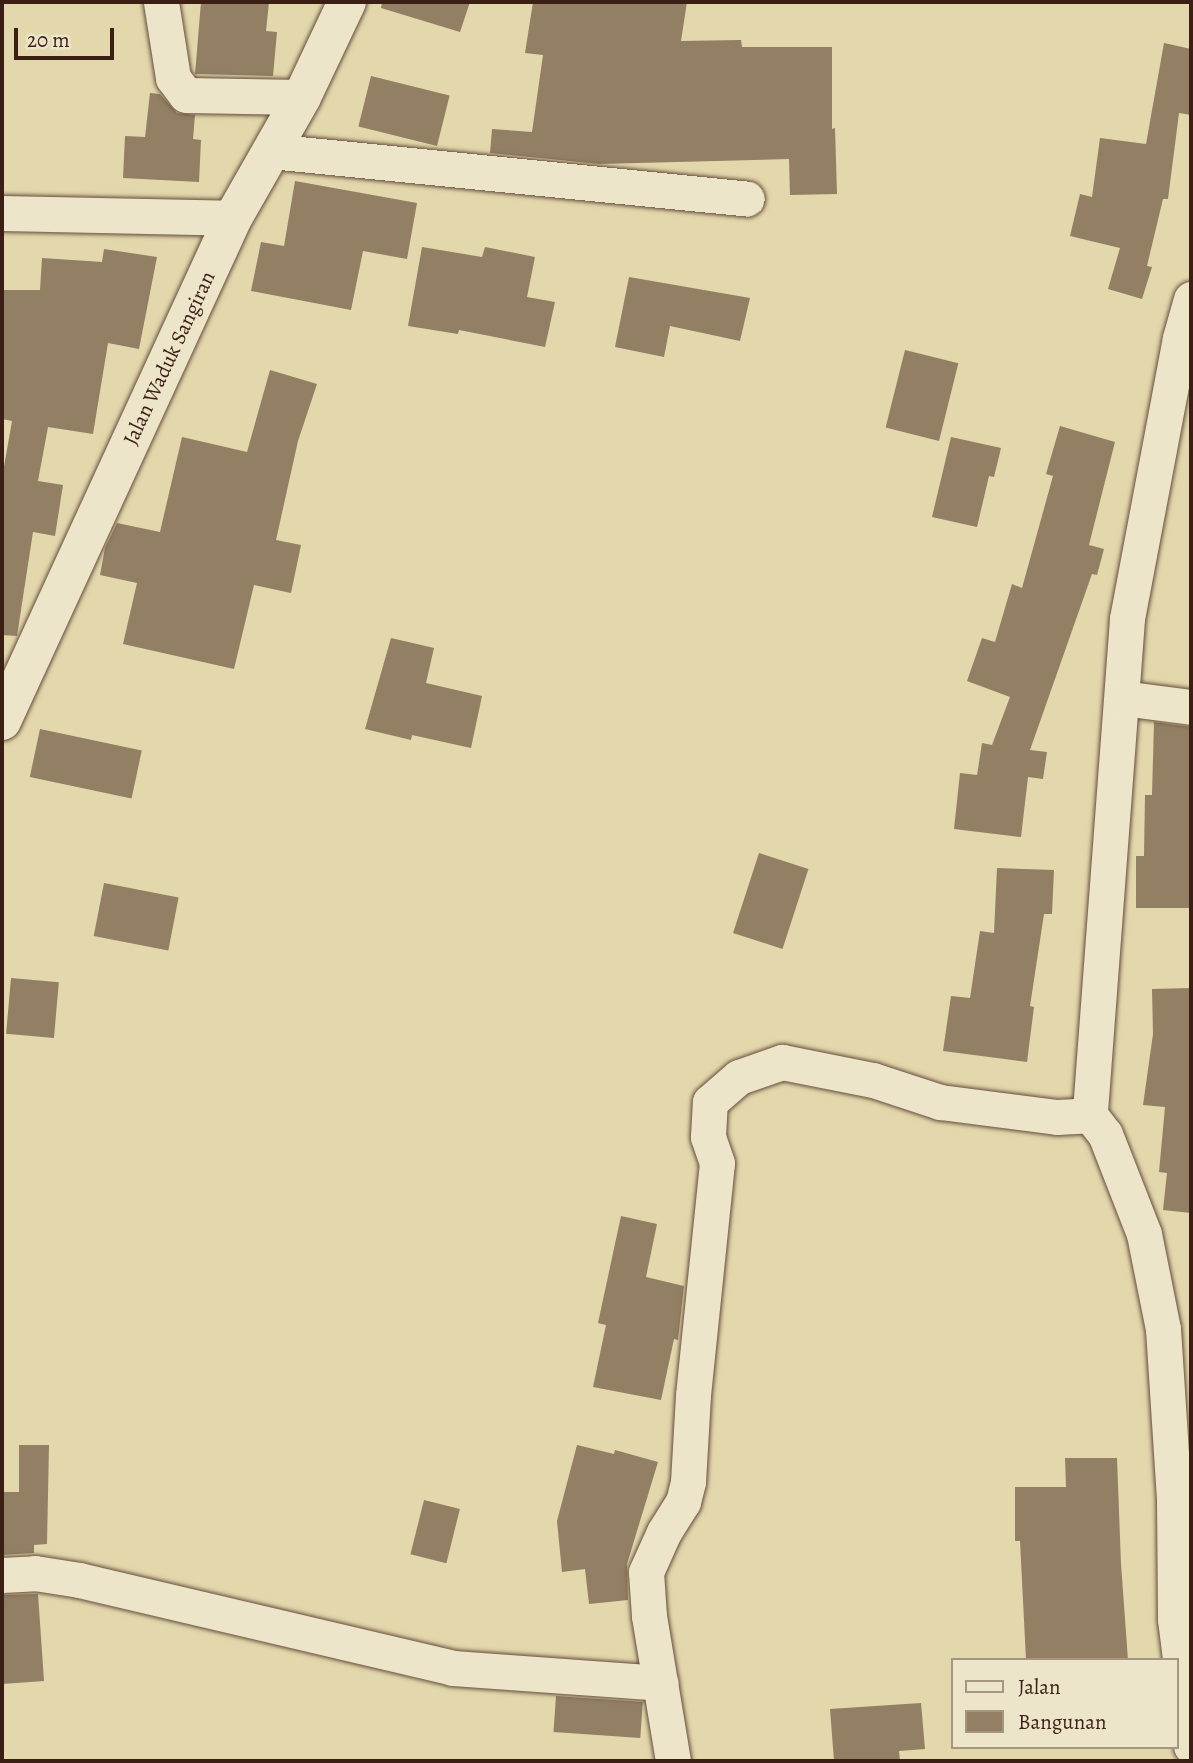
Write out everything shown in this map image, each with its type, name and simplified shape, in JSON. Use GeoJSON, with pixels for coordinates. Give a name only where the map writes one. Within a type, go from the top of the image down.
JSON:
{"type":"FeatureCollection","features":[{"type":"Feature","properties":{"kind":"street"},"geometry":{"type":"LineString","coordinates":[[161,2],[173,78],[186,95],[302,97]]}},
{"type":"Feature","properties":{"kind":"street","name":"Jalan Waduk Sangiran"},"geometry":{"type":"LineString","coordinates":[[2,721],[233,218],[302,97],[348,2]]}},
{"type":"Feature","properties":{"kind":"street"},"geometry":{"type":"LineString","coordinates":[[270,151],[747,200]]}},
{"type":"Feature","properties":{"kind":"street"},"geometry":{"type":"LineString","coordinates":[[2,213],[233,218]]}},
{"type":"Feature","properties":{"kind":"street"},"geometry":{"type":"LineString","coordinates":[[1191,299],[1180,338],[1127,619],[1090,1115],[1105,1134],[1140,1223],[1163,1329],[1174,1499],[1175,1619],[1191,1746]]}},
{"type":"Feature","properties":{"kind":"street"},"geometry":{"type":"LineString","coordinates":[[1122,698],[1191,708]]}},
{"type":"Feature","properties":{"kind":"street"},"geometry":{"type":"LineString","coordinates":[[673,1761],[649,1616],[646,1572],[683,1502],[688,1482],[693,1395],[717,1163],[708,1137],[710,1102],[739,1077],[782,1062],[873,1080],[940,1102],[1057,1117],[1090,1115]]}},
{"type":"Feature","properties":{"kind":"street"},"geometry":{"type":"LineString","coordinates":[[2,1574],[34,1573],[79,1580],[453,1668],[660,1683]]}},
{"type":"Feature","properties":{"kind":"building"},"geometry":{"type":"Polygon","coordinates":[[[201,2],[269,2],[266,31],[277,32],[273,76],[195,74],[201,2]]]}},
{"type":"Feature","properties":{"kind":"building"},"geometry":{"type":"Polygon","coordinates":[[[382,2],[470,2],[460,32],[381,8],[382,2]]]}},
{"type":"Feature","properties":{"kind":"building"},"geometry":{"type":"Polygon","coordinates":[[[533,2],[687,2],[681,41],[741,40],[742,47],[832,47],[832,129],[835,128],[837,194],[790,195],[789,159],[599,164],[490,153],[492,129],[532,132],[543,55],[525,53],[533,2]]]}},
{"type":"Feature","properties":{"kind":"building"},"geometry":{"type":"Polygon","coordinates":[[[1164,43],[1191,49],[1191,115],[1179,113],[1168,199],[1163,199],[1147,266],[1152,267],[1142,299],[1108,289],[1120,248],[1070,236],[1080,194],[1092,197],[1100,138],[1146,144],[1164,43]]]}},
{"type":"Feature","properties":{"kind":"building"},"geometry":{"type":"Polygon","coordinates":[[[371,76],[450,96],[437,146],[358,126],[371,76]]]}},
{"type":"Feature","properties":{"kind":"building"},"geometry":{"type":"Polygon","coordinates":[[[150,93],[160,94],[177,113],[195,115],[193,139],[201,140],[199,182],[123,178],[125,136],[145,137],[150,93]]]}},
{"type":"Feature","properties":{"kind":"building"},"geometry":{"type":"Polygon","coordinates":[[[295,181],[417,203],[407,259],[363,251],[351,310],[251,291],[261,242],[284,246],[295,181]]]}},
{"type":"Feature","properties":{"kind":"building"},"geometry":{"type":"Polygon","coordinates":[[[422,247],[482,257],[485,247],[535,257],[527,297],[555,302],[545,347],[459,330],[458,334],[408,326],[422,247]]]}},
{"type":"Feature","properties":{"kind":"building"},"geometry":{"type":"Polygon","coordinates":[[[104,249],[157,257],[139,349],[108,343],[93,434],[48,427],[38,481],[63,485],[55,536],[33,532],[17,636],[2,635],[2,478],[12,421],[2,419],[2,290],[40,290],[42,258],[102,262],[104,249]]]}},
{"type":"Feature","properties":{"kind":"building"},"geometry":{"type":"Polygon","coordinates":[[[629,277],[750,298],[740,341],[670,326],[664,357],[615,347],[629,277]]]}},
{"type":"Feature","properties":{"kind":"building"},"geometry":{"type":"Polygon","coordinates":[[[905,350],[958,363],[939,441],[886,428],[905,350]]]}},
{"type":"Feature","properties":{"kind":"building"},"geometry":{"type":"Polygon","coordinates":[[[270,370],[317,384],[298,441],[276,540],[301,545],[291,593],[254,585],[234,669],[123,644],[137,583],[100,575],[105,548],[117,523],[160,532],[182,437],[247,452],[270,370]]]}},
{"type":"Feature","properties":{"kind":"building"},"geometry":{"type":"Polygon","coordinates":[[[1060,426],[1115,442],[1089,545],[1104,549],[1097,575],[1092,574],[1030,750],[1047,752],[1043,779],[1028,777],[1021,837],[954,829],[960,773],[977,775],[982,743],[992,745],[1010,697],[967,681],[982,638],[995,642],[1012,584],[1022,588],[1053,476],[1046,474],[1060,426]]]}},
{"type":"Feature","properties":{"kind":"building"},"geometry":{"type":"Polygon","coordinates":[[[951,437],[1001,448],[994,477],[989,476],[977,527],[932,517],[951,437]]]}},
{"type":"Feature","properties":{"kind":"building"},"geometry":{"type":"Polygon","coordinates":[[[391,638],[434,648],[426,683],[482,696],[471,748],[412,735],[411,740],[365,729],[391,638]]]}},
{"type":"Feature","properties":{"kind":"building"},"geometry":{"type":"Polygon","coordinates":[[[1154,722],[1191,727],[1191,908],[1136,908],[1136,856],[1144,856],[1145,795],[1152,795],[1154,722]]]}},
{"type":"Feature","properties":{"kind":"building"},"geometry":{"type":"Polygon","coordinates":[[[40,729],[142,751],[132,799],[30,777],[40,729]]]}},
{"type":"Feature","properties":{"kind":"building"},"geometry":{"type":"Polygon","coordinates":[[[759,853],[808,869],[782,949],[733,933],[759,853]]]}},
{"type":"Feature","properties":{"kind":"building"},"geometry":{"type":"Polygon","coordinates":[[[997,868],[1054,870],[1052,914],[1044,914],[1030,1006],[1034,1007],[1027,1062],[943,1051],[951,996],[970,998],[980,931],[994,933],[997,868]]]}},
{"type":"Feature","properties":{"kind":"building"},"geometry":{"type":"Polygon","coordinates":[[[104,883],[179,898],[168,951],[94,936],[104,883]]]}},
{"type":"Feature","properties":{"kind":"building"},"geometry":{"type":"Polygon","coordinates":[[[11,978],[59,982],[54,1038],[6,1034],[11,978]]]}},
{"type":"Feature","properties":{"kind":"building"},"geometry":{"type":"Polygon","coordinates":[[[1191,988],[1191,1213],[1163,1210],[1167,1173],[1159,1172],[1165,1107],[1143,1105],[1153,1034],[1152,989],[1191,988]]]}},
{"type":"Feature","properties":{"kind":"building"},"geometry":{"type":"Polygon","coordinates":[[[621,1216],[657,1224],[646,1277],[684,1286],[678,1340],[674,1339],[661,1400],[593,1387],[606,1325],[598,1323],[621,1216]]]}},
{"type":"Feature","properties":{"kind":"building"},"geometry":{"type":"Polygon","coordinates":[[[19,1445],[49,1445],[47,1544],[34,1545],[34,1553],[2,1555],[2,1492],[19,1492],[19,1445]]]}},
{"type":"Feature","properties":{"kind":"building"},"geometry":{"type":"Polygon","coordinates":[[[577,1445],[614,1454],[615,1450],[658,1462],[627,1564],[628,1600],[589,1604],[585,1569],[562,1572],[557,1521],[577,1445]]]}},
{"type":"Feature","properties":{"kind":"building"},"geometry":{"type":"Polygon","coordinates":[[[1065,1458],[1117,1458],[1128,1658],[1026,1658],[1020,1541],[1015,1541],[1015,1487],[1066,1487],[1065,1458]]]}},
{"type":"Feature","properties":{"kind":"building"},"geometry":{"type":"Polygon","coordinates":[[[424,1500],[460,1509],[446,1563],[410,1554],[424,1500]]]}},
{"type":"Feature","properties":{"kind":"building"},"geometry":{"type":"Polygon","coordinates":[[[38,1594],[44,1681],[2,1684],[2,1595],[38,1594]]]}},
{"type":"Feature","properties":{"kind":"building"},"geometry":{"type":"Polygon","coordinates":[[[556,1696],[643,1702],[640,1738],[553,1732],[556,1696]]]}},
{"type":"Feature","properties":{"kind":"building"},"geometry":{"type":"Polygon","coordinates":[[[921,1703],[925,1749],[899,1751],[900,1761],[834,1761],[830,1709],[921,1703]]]}}]}
